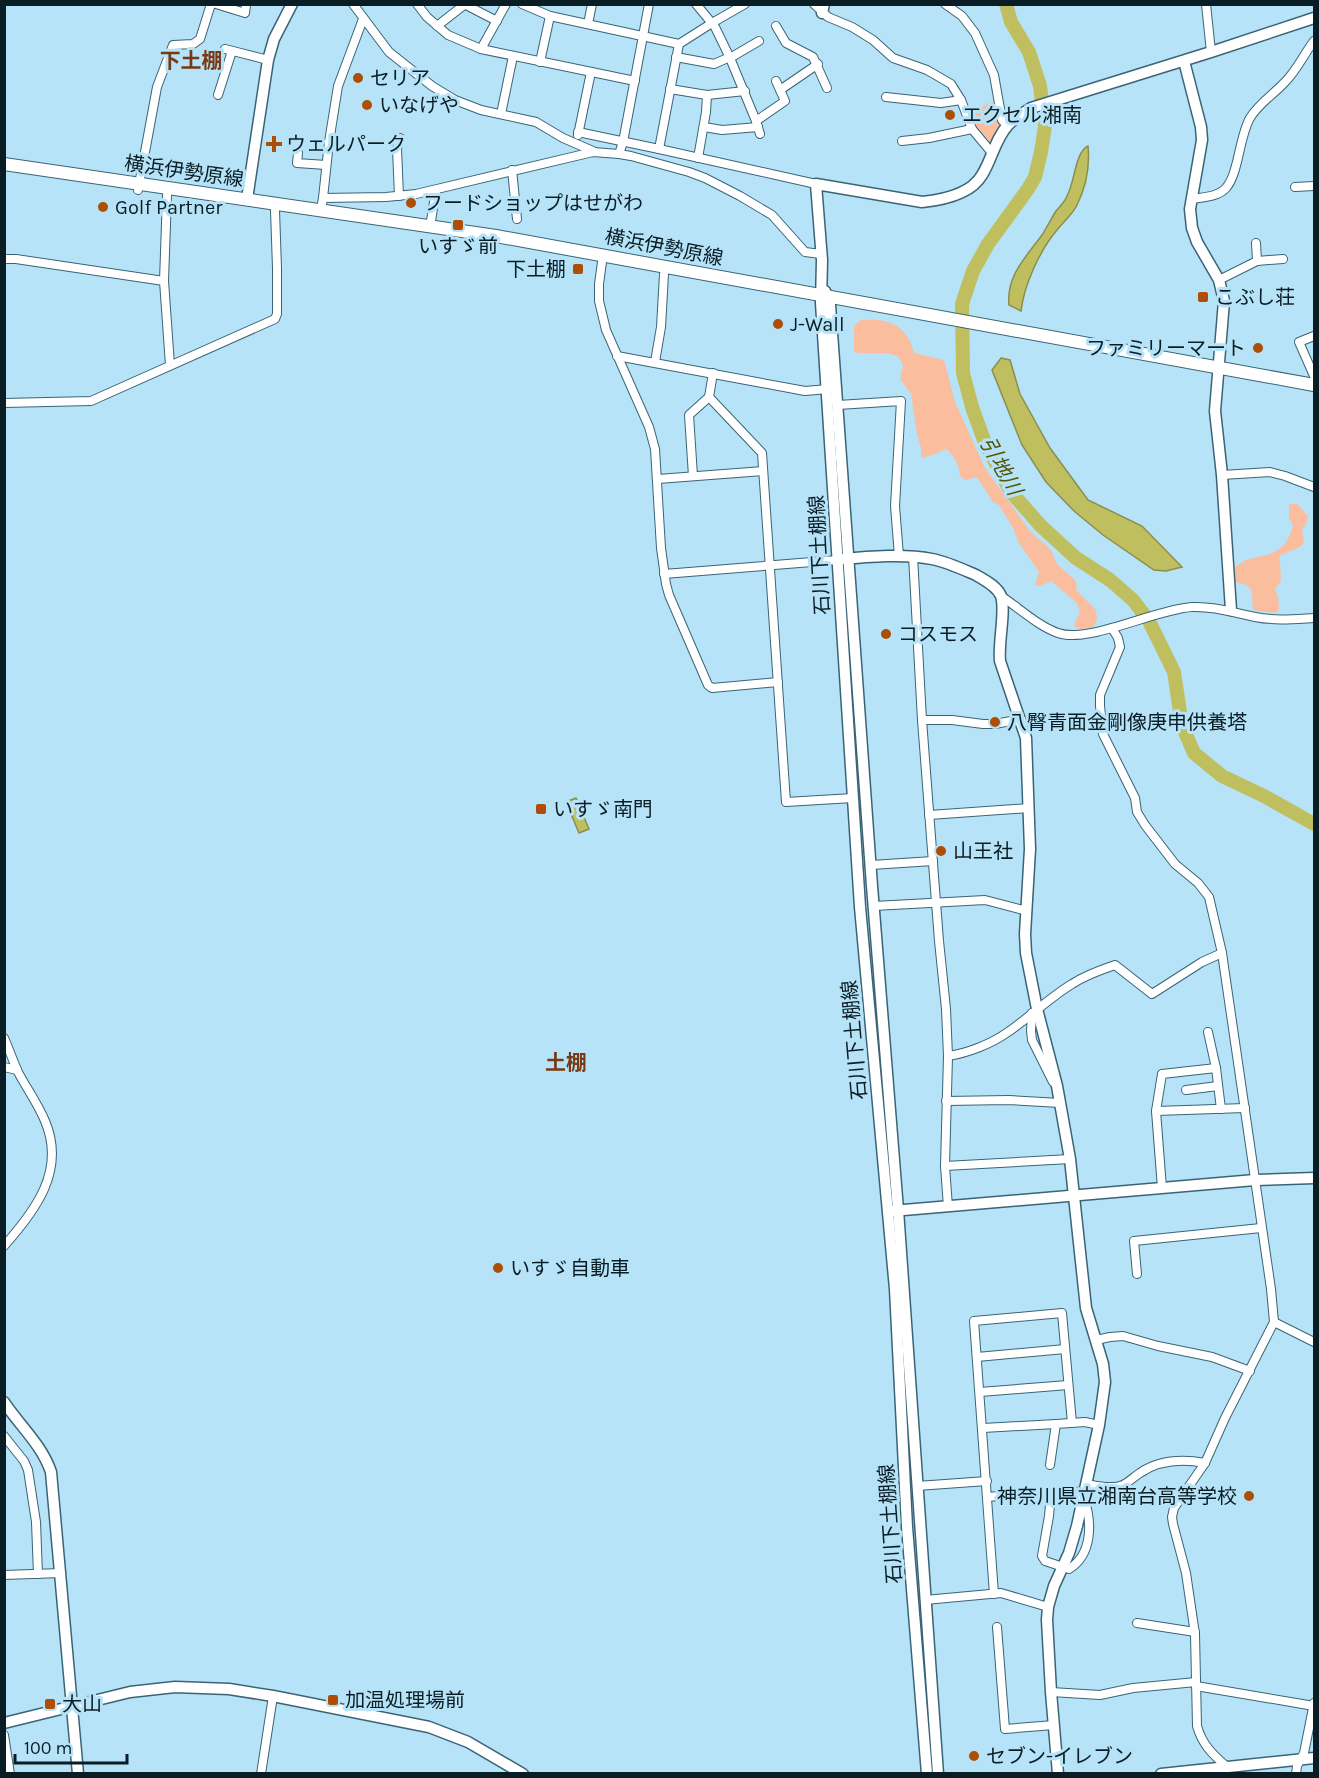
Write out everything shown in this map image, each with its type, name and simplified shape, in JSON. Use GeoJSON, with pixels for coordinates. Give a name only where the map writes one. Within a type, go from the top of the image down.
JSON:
{"type":"FeatureCollection","features":[{"type":"Feature","properties":{"kind":"main road","name":"横浜伊勢原線"},"geometry":{"type":"LineString","coordinates":[[4,164],[138,187],[167,195],[602,262],[1218,371],[1314,385]]}},
{"type":"Feature","properties":{"kind":"main road","name":"横浜伊勢原線"},"geometry":{"type":"LineString","coordinates":[[4,171],[248,199],[322,204],[430,227],[564,248],[825,300]]}},
{"type":"Feature","properties":{"kind":"main road","name":"横浜伊勢原線"},"geometry":{"type":"LineString","coordinates":[[1218,371],[1314,392]]}},
{"type":"Feature","properties":{"kind":"street"},"geometry":{"type":"LineString","coordinates":[[138,187],[157,87],[173,45],[193,44],[200,39],[211,4]]}},
{"type":"Feature","properties":{"kind":"street"},"geometry":{"type":"LineString","coordinates":[[216,4],[244,13]]}},
{"type":"Feature","properties":{"kind":"street"},"geometry":{"type":"LineString","coordinates":[[248,199],[268,60],[274,39],[292,4]]}},
{"type":"Feature","properties":{"kind":"street"},"geometry":{"type":"LineString","coordinates":[[417,4],[437,26],[457,39],[482,49],[635,81]]}},
{"type":"Feature","properties":{"kind":"street"},"geometry":{"type":"LineString","coordinates":[[482,49],[506,4]]}},
{"type":"Feature","properties":{"kind":"street"},"geometry":{"type":"LineString","coordinates":[[522,4],[550,16],[679,44]]}},
{"type":"Feature","properties":{"kind":"street"},"geometry":{"type":"LineString","coordinates":[[588,24],[592,4]]}},
{"type":"Feature","properties":{"kind":"street"},"geometry":{"type":"LineString","coordinates":[[619,154],[649,4]]}},
{"type":"Feature","properties":{"kind":"street"},"geometry":{"type":"LineString","coordinates":[[696,4],[712,22],[745,91],[758,127]]}},
{"type":"Feature","properties":{"kind":"street"},"geometry":{"type":"LineString","coordinates":[[814,4],[873,40],[893,58],[927,70],[951,84],[961,99],[972,129],[992,153]]}},
{"type":"Feature","properties":{"kind":"street"},"geometry":{"type":"LineString","coordinates":[[945,4],[962,16],[975,33],[994,75],[1002,120],[1007,126]]}},
{"type":"Feature","properties":{"kind":"street"},"geometry":{"type":"LineString","coordinates":[[1206,4],[1211,52]]}},
{"type":"Feature","properties":{"kind":"street"},"geometry":{"type":"LineString","coordinates":[[355,5],[389,52],[432,86],[455,100],[481,110],[536,122],[593,152]]}},
{"type":"Feature","properties":{"kind":"street"},"geometry":{"type":"LineString","coordinates":[[437,26],[464,5],[497,21]]}},
{"type":"Feature","properties":{"kind":"street"},"geometry":{"type":"LineString","coordinates":[[659,149],[679,44],[740,6]]}},
{"type":"Feature","properties":{"kind":"street"},"geometry":{"type":"LineString","coordinates":[[540,62],[550,16]]}},
{"type":"Feature","properties":{"kind":"street"},"geometry":{"type":"LineString","coordinates":[[578,132],[816,184],[922,202],[936,200],[968,188],[981,177],[1007,126],[1031,108],[1314,18]]}},
{"type":"Feature","properties":{"kind":"street"},"geometry":{"type":"LineString","coordinates":[[363,19],[338,86],[322,204],[436,190],[593,152],[619,154],[705,178],[772,214],[805,252],[821,254]]}},
{"type":"Feature","properties":{"kind":"street"},"geometry":{"type":"LineString","coordinates":[[776,26],[786,42],[813,57],[827,88]]}},
{"type":"Feature","properties":{"kind":"street"},"geometry":{"type":"LineString","coordinates":[[1192,199],[1210,196],[1223,191],[1228,186],[1251,116],[1290,77],[1314,40]]}},
{"type":"Feature","properties":{"kind":"street"},"geometry":{"type":"LineString","coordinates":[[676,57],[714,64],[730,58],[759,41]]}},
{"type":"Feature","properties":{"kind":"street"},"geometry":{"type":"LineString","coordinates":[[218,95],[228,50],[268,60]]}},
{"type":"Feature","properties":{"kind":"street"},"geometry":{"type":"LineString","coordinates":[[501,114],[513,57]]}},
{"type":"Feature","properties":{"kind":"street"},"geometry":{"type":"LineString","coordinates":[[1184,61],[1201,127],[1202,140],[1190,216],[1192,228],[1223,291],[1224,311],[1215,411],[1222,475],[1231,610]]}},
{"type":"Feature","properties":{"kind":"street"},"geometry":{"type":"LineString","coordinates":[[780,90],[818,64]]}},
{"type":"Feature","properties":{"kind":"street"},"geometry":{"type":"LineString","coordinates":[[576,143],[591,72]]}},
{"type":"Feature","properties":{"kind":"street"},"geometry":{"type":"LineString","coordinates":[[704,127],[722,130],[758,127],[785,101],[776,81]]}},
{"type":"Feature","properties":{"kind":"street"},"geometry":{"type":"LineString","coordinates":[[670,89],[707,95],[745,91]]}},
{"type":"Feature","properties":{"kind":"street"},"geometry":{"type":"LineString","coordinates":[[698,158],[707,95]]}},
{"type":"Feature","properties":{"kind":"street"},"geometry":{"type":"LineString","coordinates":[[886,97],[941,103],[961,99]]}},
{"type":"Feature","properties":{"kind":"street"},"geometry":{"type":"LineString","coordinates":[[902,141],[972,129]]}},
{"type":"Feature","properties":{"kind":"street"},"geometry":{"type":"LineString","coordinates":[[399,196],[397,149],[400,138]]}},
{"type":"Feature","properties":{"kind":"street"},"geometry":{"type":"LineString","coordinates":[[298,153],[296,167],[326,165]]}},
{"type":"Feature","properties":{"kind":"street"},"geometry":{"type":"LineString","coordinates":[[512,170],[517,219]]}},
{"type":"Feature","properties":{"kind":"street"},"geometry":{"type":"LineString","coordinates":[[816,184],[825,300]]}},
{"type":"Feature","properties":{"kind":"street"},"geometry":{"type":"LineString","coordinates":[[1295,187],[1314,186]]}},
{"type":"Feature","properties":{"kind":"street"},"geometry":{"type":"LineString","coordinates":[[430,227],[436,190]]}},
{"type":"Feature","properties":{"kind":"street"},"geometry":{"type":"LineString","coordinates":[[167,195],[164,281],[171,365]]}},
{"type":"Feature","properties":{"kind":"street"},"geometry":{"type":"LineString","coordinates":[[4,403],[92,401],[275,319],[277,285],[275,210]]}},
{"type":"Feature","properties":{"kind":"street"},"geometry":{"type":"LineString","coordinates":[[1256,243],[1257,261]]}},
{"type":"Feature","properties":{"kind":"street"},"geometry":{"type":"LineString","coordinates":[[1219,280],[1257,261],[1283,258]]}},
{"type":"Feature","properties":{"kind":"street"},"geometry":{"type":"LineString","coordinates":[[4,259],[164,281]]}},
{"type":"Feature","properties":{"kind":"street"},"geometry":{"type":"LineString","coordinates":[[602,262],[599,288],[600,308],[606,330],[649,428],[655,449],[664,574],[669,595],[708,686],[712,688],[778,682]]}},
{"type":"Feature","properties":{"kind":"street"},"geometry":{"type":"LineString","coordinates":[[655,362],[661,327],[664,274]]}},
{"type":"Feature","properties":{"kind":"street","name":"石川下土棚線"},"geometry":{"type":"LineString","coordinates":[[825,300],[837,560],[860,907],[893,1211],[917,1486],[938,1773]]}},
{"type":"Feature","properties":{"kind":"street","name":"石川下土棚線"},"geometry":{"type":"LineString","coordinates":[[825,300],[838,405],[874,906],[893,1211],[908,1527],[927,1773]]}},
{"type":"Feature","properties":{"kind":"street"},"geometry":{"type":"LineString","coordinates":[[1314,336],[1299,342],[1314,376]]}},
{"type":"Feature","properties":{"kind":"street"},"geometry":{"type":"LineString","coordinates":[[617,356],[806,391],[828,389]]}},
{"type":"Feature","properties":{"kind":"street"},"geometry":{"type":"LineString","coordinates":[[693,476],[688,415],[709,397],[713,373]]}},
{"type":"Feature","properties":{"kind":"street"},"geometry":{"type":"LineString","coordinates":[[709,397],[762,453],[786,802],[853,798]]}},
{"type":"Feature","properties":{"kind":"street"},"geometry":{"type":"LineString","coordinates":[[838,405],[901,401],[895,506],[899,556]]}},
{"type":"Feature","properties":{"kind":"street"},"geometry":{"type":"LineString","coordinates":[[658,479],[763,471]]}},
{"type":"Feature","properties":{"kind":"street"},"geometry":{"type":"LineString","coordinates":[[1222,475],[1270,472],[1314,487]]}},
{"type":"Feature","properties":{"kind":"street"},"geometry":{"type":"LineString","coordinates":[[664,574],[849,558],[913,556],[933,559],[981,578],[996,589],[1001,596],[1044,626],[1059,634],[1070,636],[1112,628],[1155,614],[1192,607],[1231,610],[1274,620],[1314,618]]}},
{"type":"Feature","properties":{"kind":"street"},"geometry":{"type":"LineString","coordinates":[[913,556],[922,720],[946,1009],[948,1056],[945,1166],[948,1207]]}},
{"type":"Feature","properties":{"kind":"street"},"geometry":{"type":"LineString","coordinates":[[1001,596],[1000,661],[1026,738],[1030,849],[1026,952],[1034,1011],[1059,1099],[1070,1159],[1086,1308],[1103,1364],[1105,1382],[1099,1425],[1074,1538],[1048,1606],[1051,1692],[1058,1773]]}},
{"type":"Feature","properties":{"kind":"street"},"geometry":{"type":"LineString","coordinates":[[1112,628],[1120,647],[1100,695],[1103,734],[1135,798],[1137,812],[1145,825],[1175,864],[1198,883],[1209,897],[1222,953],[1274,1322],[1225,1418],[1205,1463],[1179,1499],[1172,1516],[1186,1573],[1195,1632],[1196,1713],[1200,1737],[1205,1746],[1226,1766]]}},
{"type":"Feature","properties":{"kind":"street"},"geometry":{"type":"LineString","coordinates":[[922,720],[995,724],[1021,719]]}},
{"type":"Feature","properties":{"kind":"street"},"geometry":{"type":"LineString","coordinates":[[929,815],[1029,808]]}},
{"type":"Feature","properties":{"kind":"street"},"geometry":{"type":"LineString","coordinates":[[871,865],[933,861]]}},
{"type":"Feature","properties":{"kind":"street"},"geometry":{"type":"LineString","coordinates":[[860,907],[985,900],[1027,911]]}},
{"type":"Feature","properties":{"kind":"street"},"geometry":{"type":"LineString","coordinates":[[948,1056],[997,1039],[1071,984],[1094,972],[1115,965],[1152,994],[1202,962],[1222,953]]}},
{"type":"Feature","properties":{"kind":"street"},"geometry":{"type":"LineString","coordinates":[[1208,1032],[1216,1068],[1221,1109]]}},
{"type":"Feature","properties":{"kind":"street"},"geometry":{"type":"LineString","coordinates":[[4,1038],[17,1070],[45,1120],[50,1137],[52,1163],[45,1189],[35,1206],[4,1246]]}},
{"type":"Feature","properties":{"kind":"street"},"geometry":{"type":"LineString","coordinates":[[4,1067],[17,1070]]}},
{"type":"Feature","properties":{"kind":"street"},"geometry":{"type":"LineString","coordinates":[[1162,1188],[1156,1111],[1162,1074],[1216,1068]]}},
{"type":"Feature","properties":{"kind":"street"},"geometry":{"type":"LineString","coordinates":[[1186,1090],[1218,1086]]}},
{"type":"Feature","properties":{"kind":"street"},"geometry":{"type":"LineString","coordinates":[[946,1101],[1059,1099]]}},
{"type":"Feature","properties":{"kind":"street"},"geometry":{"type":"LineString","coordinates":[[1156,1111],[1245,1108]]}},
{"type":"Feature","properties":{"kind":"street"},"geometry":{"type":"LineString","coordinates":[[945,1166],[1070,1159]]}},
{"type":"Feature","properties":{"kind":"street"},"geometry":{"type":"LineString","coordinates":[[893,1211],[1255,1180],[1314,1178]]}},
{"type":"Feature","properties":{"kind":"street"},"geometry":{"type":"LineString","coordinates":[[1137,1274],[1134,1241],[1262,1228]]}},
{"type":"Feature","properties":{"kind":"street"},"geometry":{"type":"LineString","coordinates":[[994,1594],[974,1321],[1062,1313],[1072,1423]]}},
{"type":"Feature","properties":{"kind":"street"},"geometry":{"type":"LineString","coordinates":[[1274,1322],[1314,1342]]}},
{"type":"Feature","properties":{"kind":"street"},"geometry":{"type":"LineString","coordinates":[[1096,1340],[1123,1336],[1212,1357],[1250,1371]]}},
{"type":"Feature","properties":{"kind":"street"},"geometry":{"type":"LineString","coordinates":[[977,1357],[1065,1349]]}},
{"type":"Feature","properties":{"kind":"street"},"geometry":{"type":"LineString","coordinates":[[980,1392],[1068,1384]]}},
{"type":"Feature","properties":{"kind":"street"},"geometry":{"type":"LineString","coordinates":[[4,1402],[39,1447],[51,1472],[78,1773]]}},
{"type":"Feature","properties":{"kind":"street"},"geometry":{"type":"LineString","coordinates":[[983,1428],[1085,1422],[1099,1425]]}},
{"type":"Feature","properties":{"kind":"street"},"geometry":{"type":"LineString","coordinates":[[1050,1465],[1056,1424]]}},
{"type":"Feature","properties":{"kind":"street"},"geometry":{"type":"LineString","coordinates":[[4,1436],[24,1461],[28,1470],[36,1522],[38,1574]]}},
{"type":"Feature","properties":{"kind":"street"},"geometry":{"type":"LineString","coordinates":[[1063,1568],[1044,1561],[1042,1556],[1052,1493],[1120,1486],[1144,1470],[1162,1464],[1185,1460],[1205,1463]]}},
{"type":"Feature","properties":{"kind":"street"},"geometry":{"type":"LineString","coordinates":[[917,1486],[987,1481]]}},
{"type":"Feature","properties":{"kind":"street"},"geometry":{"type":"LineString","coordinates":[[988,1497],[1019,1494]]}},
{"type":"Feature","properties":{"kind":"street"},"geometry":{"type":"LineString","coordinates":[[4,1575],[61,1573]]}},
{"type":"Feature","properties":{"kind":"street"},"geometry":{"type":"LineString","coordinates":[[925,1600],[1001,1593],[1048,1606]]}},
{"type":"Feature","properties":{"kind":"street"},"geometry":{"type":"LineString","coordinates":[[1137,1623],[1195,1632]]}},
{"type":"Feature","properties":{"kind":"street"},"geometry":{"type":"LineString","coordinates":[[997,1627],[1005,1729],[1054,1725]]}},
{"type":"Feature","properties":{"kind":"street"},"geometry":{"type":"LineString","coordinates":[[1051,1692],[1100,1695],[1132,1688],[1196,1684],[1314,1704],[1304,1753],[1308,1758]]}},
{"type":"Feature","properties":{"kind":"street"},"geometry":{"type":"LineString","coordinates":[[4,1723],[130,1692],[175,1687],[216,1688],[273,1696],[429,1727],[468,1742],[523,1773]]}},
{"type":"Feature","properties":{"kind":"street"},"geometry":{"type":"LineString","coordinates":[[261,1773],[273,1696]]}},
{"type":"Feature","properties":{"kind":"street"},"geometry":{"type":"LineString","coordinates":[[4,1735],[10,1773]]}},
{"type":"Feature","properties":{"kind":"street"},"geometry":{"type":"LineString","coordinates":[[1161,1773],[1208,1771],[1226,1766],[1308,1758]]}},
{"type":"Feature","properties":{"kind":"street"},"geometry":{"type":"LineString","coordinates":[[1296,1773],[1308,1758]]}},
{"type":"Feature","properties":{"kind":"shaded area"},"geometry":{"type":"Polygon","coordinates":[[[993,101],[1001,124],[990,146],[966,115],[993,101]]]}},
{"type":"Feature","properties":{"kind":"shaded area"},"geometry":{"type":"Polygon","coordinates":[[[1088,146],[1087,176],[1080,198],[1073,212],[1059,227],[1039,258],[1029,279],[1021,311],[1009,305],[1014,276],[1065,200],[1080,154],[1088,146]]]}},
{"type":"Feature","properties":{"kind":"shaded area"},"geometry":{"type":"Polygon","coordinates":[[[861,320],[880,320],[895,325],[907,335],[914,353],[944,360],[955,402],[985,468],[1030,531],[1051,550],[1057,564],[1076,581],[1077,591],[1096,610],[1097,619],[1093,628],[1079,629],[1074,626],[1080,614],[1077,603],[1051,581],[1040,586],[1035,585],[1039,572],[1019,543],[999,505],[993,502],[977,477],[965,480],[960,476],[956,461],[946,449],[921,458],[911,394],[900,379],[903,366],[899,357],[893,355],[854,352],[854,326],[861,320]]]}},
{"type":"Feature","properties":{"kind":"shaded area"},"geometry":{"type":"Polygon","coordinates":[[[1001,358],[1010,360],[1020,394],[1050,448],[1088,500],[1142,526],[1182,567],[1166,571],[1154,570],[1103,535],[1074,511],[1046,482],[1022,445],[992,370],[1001,358]]]}},
{"type":"Feature","properties":{"kind":"shaded area"},"geometry":{"type":"Polygon","coordinates":[[[1289,504],[1297,504],[1308,516],[1302,530],[1304,543],[1279,556],[1281,581],[1275,589],[1279,609],[1275,613],[1253,610],[1251,590],[1245,584],[1235,580],[1234,569],[1249,559],[1275,552],[1282,547],[1293,525],[1289,519],[1289,504]]]}},
{"type":"Feature","properties":{"kind":"shaded area"},"geometry":{"type":"Polygon","coordinates":[[[576,798],[589,829],[579,833],[566,802],[576,798]]]}},
{"type":"Feature","properties":{"kind":"waterway","name":"引地川"},"geometry":{"type":"LineString","coordinates":[[1006,4],[1011,22],[1029,52],[1040,86],[1045,126],[1035,177],[988,244],[973,271],[962,304],[963,373],[985,443],[1011,492],[1041,526],[1076,558],[1110,580],[1133,600],[1149,621],[1174,672],[1182,725],[1194,753],[1222,776],[1314,824]]}},
{"type":"Feature","properties":{"kind":"place","name":"セリア"},"geometry":{"type":"Point","coordinates":[358,78]}},
{"type":"Feature","properties":{"kind":"place","name":"いなげや"},"geometry":{"type":"Point","coordinates":[367,105]}},
{"type":"Feature","properties":{"kind":"place","name":"エクセル湘南"},"geometry":{"type":"Point","coordinates":[950,115]}},
{"type":"Feature","properties":{"kind":"place","name":"ウェルパーク"},"geometry":{"type":"Point","coordinates":[274,144]}},
{"type":"Feature","properties":{"kind":"place","name":"フードショップはせがわ"},"geometry":{"type":"Point","coordinates":[411,203]}},
{"type":"Feature","properties":{"kind":"place","name":"Golf Partner"},"geometry":{"type":"Point","coordinates":[103,207]}},
{"type":"Feature","properties":{"kind":"place","name":"いすゞ前"},"geometry":{"type":"Point","coordinates":[458,225]}},
{"type":"Feature","properties":{"kind":"place","name":"下土棚"},"geometry":{"type":"Point","coordinates":[578,269]}},
{"type":"Feature","properties":{"kind":"place","name":"こぶし荘"},"geometry":{"type":"Point","coordinates":[1203,297]}},
{"type":"Feature","properties":{"kind":"place","name":"J-Wall"},"geometry":{"type":"Point","coordinates":[778,324]}},
{"type":"Feature","properties":{"kind":"place","name":"ファミリーマート"},"geometry":{"type":"Point","coordinates":[1258,348]}},
{"type":"Feature","properties":{"kind":"place","name":"コスモス"},"geometry":{"type":"Point","coordinates":[886,634]}},
{"type":"Feature","properties":{"kind":"place","name":"八臀青面金剛像庚申供養塔"},"geometry":{"type":"Point","coordinates":[995,722]}},
{"type":"Feature","properties":{"kind":"place","name":"いすゞ南門"},"geometry":{"type":"Point","coordinates":[541,809]}},
{"type":"Feature","properties":{"kind":"place","name":"山王社"},"geometry":{"type":"Point","coordinates":[941,851]}},
{"type":"Feature","properties":{"kind":"place","name":"いすゞ自動車"},"geometry":{"type":"Point","coordinates":[498,1268]}},
{"type":"Feature","properties":{"kind":"place","name":"神奈川県立湘南台高等学校"},"geometry":{"type":"Point","coordinates":[1249,1496]}},
{"type":"Feature","properties":{"kind":"place","name":"加温処理場前"},"geometry":{"type":"Point","coordinates":[333,1700]}},
{"type":"Feature","properties":{"kind":"place","name":"大山"},"geometry":{"type":"Point","coordinates":[50,1704]}},
{"type":"Feature","properties":{"kind":"place","name":"セブン-イレブン"},"geometry":{"type":"Point","coordinates":[974,1756]}},
{"type":"Feature","properties":{"kind":"district","name":"下土棚"},"geometry":{"type":"Point","coordinates":[191,61]}},
{"type":"Feature","properties":{"kind":"district","name":"土棚"},"geometry":{"type":"Point","coordinates":[566,1063]}}]}
